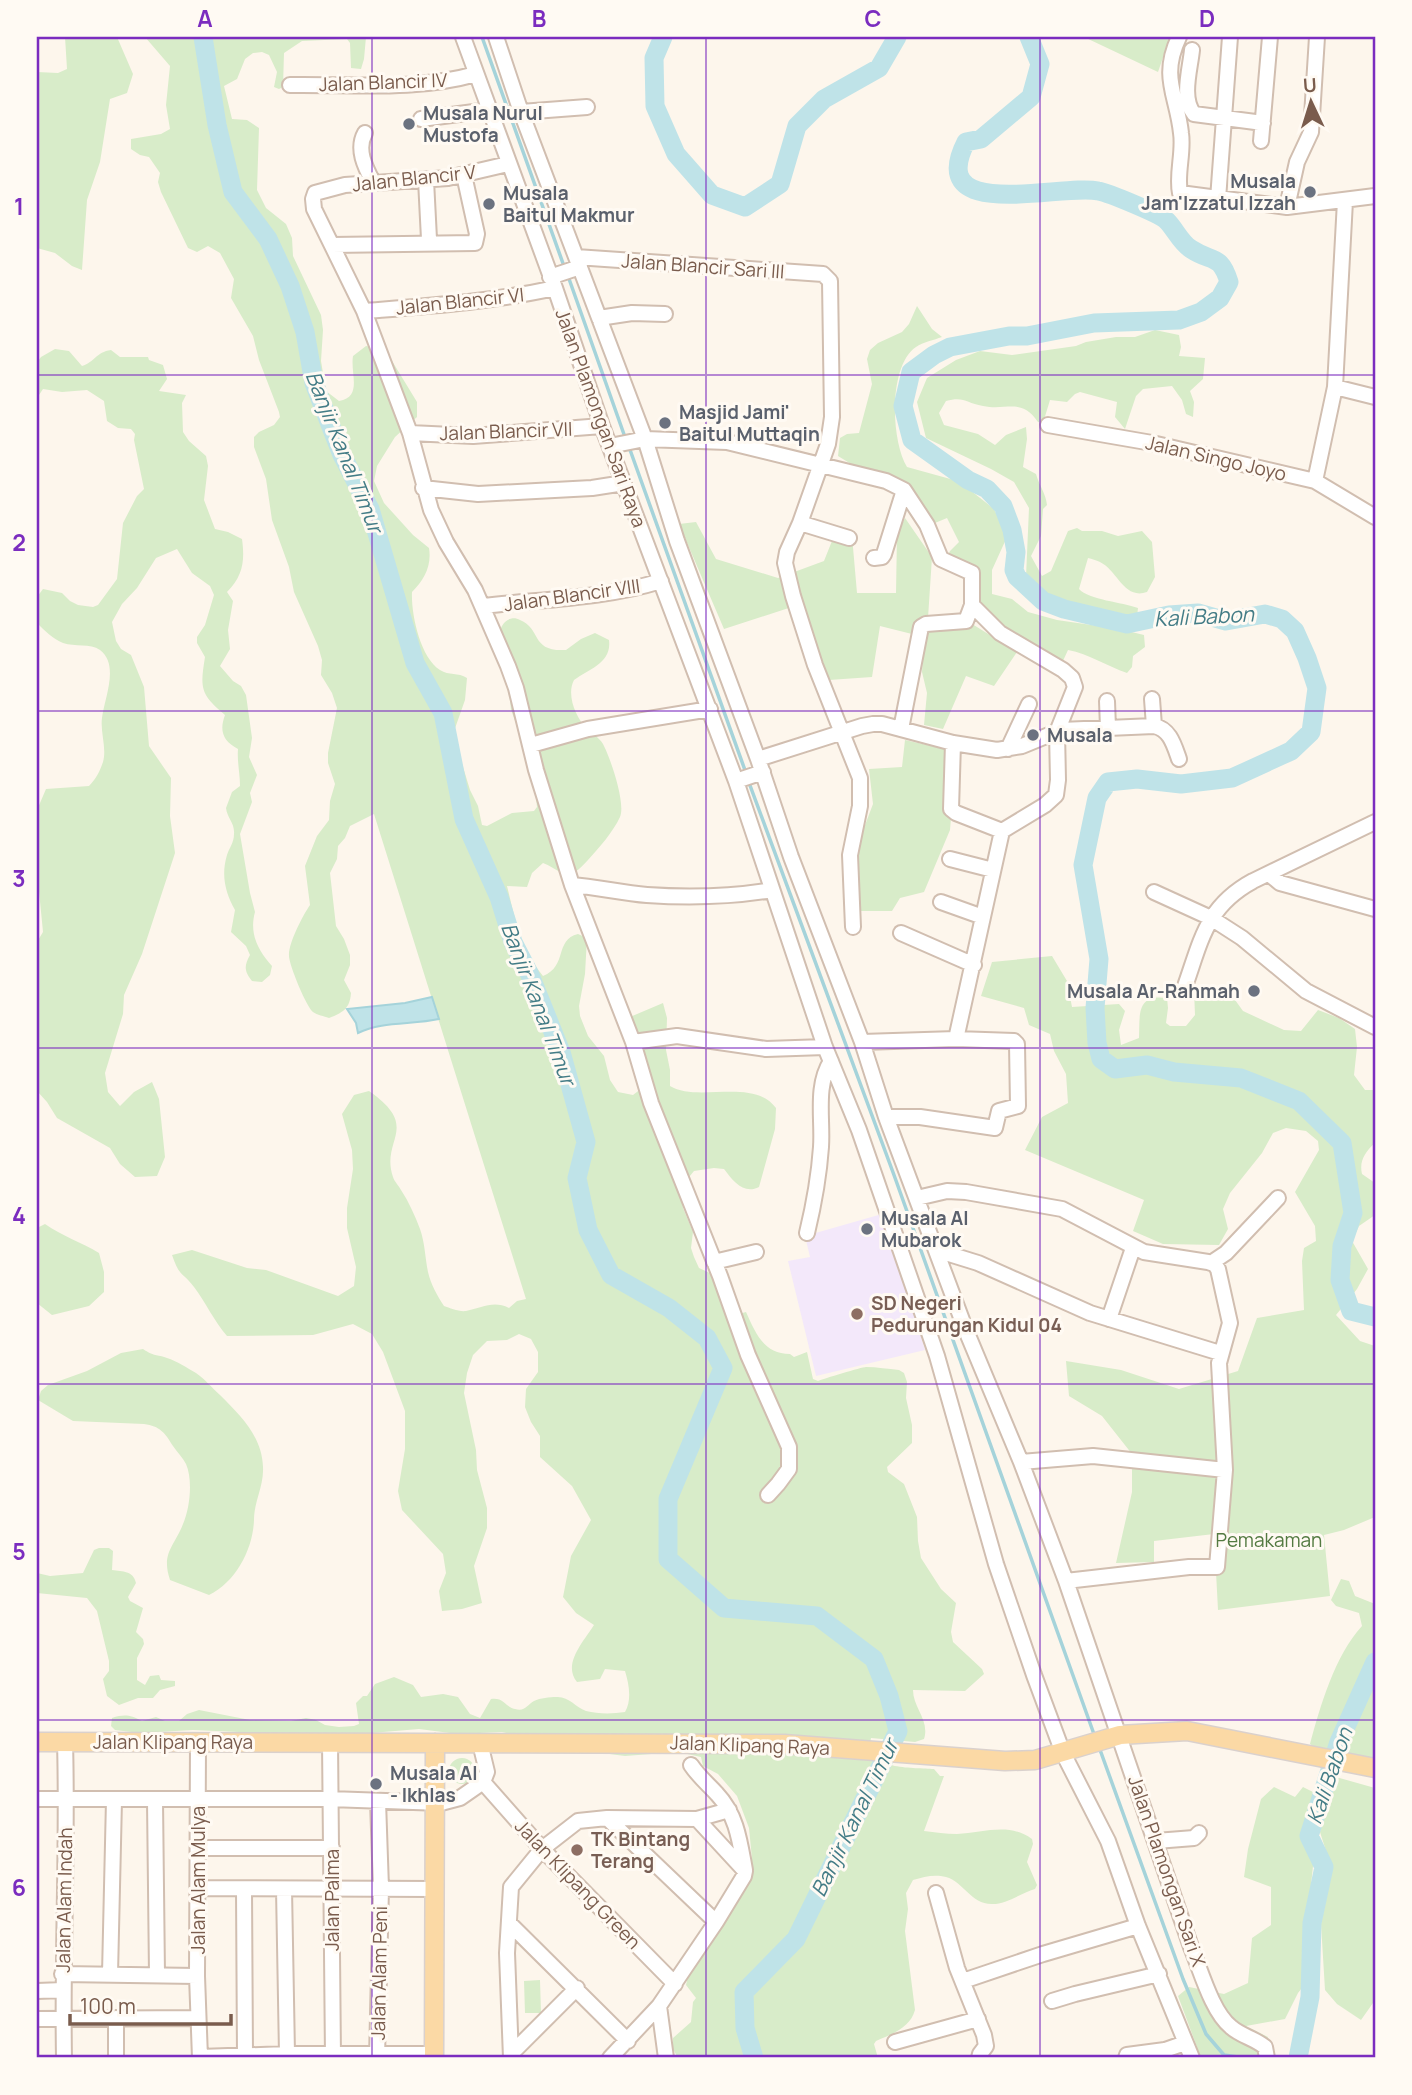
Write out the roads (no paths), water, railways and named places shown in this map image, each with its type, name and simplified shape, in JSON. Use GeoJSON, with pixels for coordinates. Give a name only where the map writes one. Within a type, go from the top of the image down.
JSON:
{"type":"FeatureCollection","features":[{"type":"Feature","properties":{"kind":"main road","name":"Jalan Klipang Raya"},"geometry":{"type":"LineString","coordinates":[[37,1742],[747,1743],[835,1747],[943,1757],[1035,1760],[1115,1737],[1187,1731],[1375,1768]]}},
{"type":"Feature","properties":{"kind":"main road"},"geometry":{"type":"LineString","coordinates":[[434,2056],[435,1743]]}},
{"type":"Feature","properties":{"kind":"street","name":"Jalan Plamongan Sari Raya"},"geometry":{"type":"LineString","coordinates":[[463,37],[508,164],[554,280],[602,426],[613,445],[624,483],[710,709],[750,774],[742,798],[825,1047],[859,1130],[933,1345],[996,1564],[1192,2058]]}},
{"type":"Feature","properties":{"kind":"street"},"geometry":{"type":"LineString","coordinates":[[496,37],[677,541],[750,774],[841,733],[873,724],[953,743],[1008,749],[1057,732],[1154,726],[1167,732],[1179,759]]}},
{"type":"Feature","properties":{"kind":"street"},"geometry":{"type":"LineString","coordinates":[[1178,37],[1173,49],[1169,76],[1182,135],[1180,193],[1293,207],[1375,196]]}},
{"type":"Feature","properties":{"kind":"street"},"geometry":{"type":"LineString","coordinates":[[1218,199],[1230,37]]}},
{"type":"Feature","properties":{"kind":"street"},"geometry":{"type":"LineString","coordinates":[[1261,141],[1270,37]]}},
{"type":"Feature","properties":{"kind":"street"},"geometry":{"type":"LineString","coordinates":[[1293,207],[1297,162],[1311,132],[1317,37]]}},
{"type":"Feature","properties":{"kind":"street"},"geometry":{"type":"LineString","coordinates":[[1192,50],[1187,96],[1189,108],[1194,114],[1263,123]]}},
{"type":"Feature","properties":{"kind":"street","name":"Jalan Blancir IV"},"geometry":{"type":"LineString","coordinates":[[290,85],[425,85],[476,74]]}},
{"type":"Feature","properties":{"kind":"street"},"geometry":{"type":"LineString","coordinates":[[522,112],[587,107]]}},
{"type":"Feature","properties":{"kind":"street"},"geometry":{"type":"LineString","coordinates":[[421,119],[489,110]]}},
{"type":"Feature","properties":{"kind":"street"},"geometry":{"type":"LineString","coordinates":[[365,133],[361,141],[361,152],[373,183]]}},
{"type":"Feature","properties":{"kind":"street","name":"Jalan Blancir V"},"geometry":{"type":"LineString","coordinates":[[332,245],[314,209],[314,196],[318,192],[345,185],[464,175],[508,164]]}},
{"type":"Feature","properties":{"kind":"street"},"geometry":{"type":"LineString","coordinates":[[464,175],[477,234],[475,243],[332,245],[365,311],[410,433],[423,488],[446,542],[483,607],[516,688],[536,770],[572,885],[633,1042],[651,1103],[715,1262],[748,1355],[789,1447],[789,1469],[779,1485],[768,1494]]}},
{"type":"Feature","properties":{"kind":"street"},"geometry":{"type":"LineString","coordinates":[[426,180],[427,242]]}},
{"type":"Feature","properties":{"kind":"street"},"geometry":{"type":"LineString","coordinates":[[1315,481],[1335,387],[1345,201]]}},
{"type":"Feature","properties":{"kind":"street","name":"Jalan Blancir Sari III"},"geometry":{"type":"LineString","coordinates":[[576,265],[810,273],[828,277],[831,283],[832,417],[821,467]]}},
{"type":"Feature","properties":{"kind":"street","name":"Jalan Blancir VI"},"geometry":{"type":"LineString","coordinates":[[365,311],[464,303],[521,295],[554,280],[576,265]]}},
{"type":"Feature","properties":{"kind":"street"},"geometry":{"type":"LineString","coordinates":[[599,318],[618,314],[665,314]]}},
{"type":"Feature","properties":{"kind":"street"},"geometry":{"type":"LineString","coordinates":[[1335,387],[1375,397]]}},
{"type":"Feature","properties":{"kind":"street","name":"Jalan Singo Joyo"},"geometry":{"type":"LineString","coordinates":[[1048,425],[1152,443],[1315,481],[1375,517]]}},
{"type":"Feature","properties":{"kind":"street","name":"Jalan Blancir VII"},"geometry":{"type":"LineString","coordinates":[[410,433],[473,436],[602,426]]}},
{"type":"Feature","properties":{"kind":"street"},"geometry":{"type":"LineString","coordinates":[[613,445],[640,439],[727,442],[821,467],[873,477],[904,490],[927,525],[941,559],[972,573],[972,605],[966,621],[926,624],[921,627],[901,729]]}},
{"type":"Feature","properties":{"kind":"street"},"geometry":{"type":"LineString","coordinates":[[821,467],[786,552],[786,570],[816,665],[860,778],[860,806],[850,855],[853,927]]}},
{"type":"Feature","properties":{"kind":"street"},"geometry":{"type":"LineString","coordinates":[[423,488],[478,494],[592,488],[624,483]]}},
{"type":"Feature","properties":{"kind":"street"},"geometry":{"type":"LineString","coordinates":[[874,558],[884,554],[904,490]]}},
{"type":"Feature","properties":{"kind":"street"},"geometry":{"type":"LineString","coordinates":[[800,523],[849,538]]}},
{"type":"Feature","properties":{"kind":"street","name":"Jalan Blancir VIII"},"geometry":{"type":"LineString","coordinates":[[483,607],[624,591],[661,581]]}},
{"type":"Feature","properties":{"kind":"street"},"geometry":{"type":"LineString","coordinates":[[956,1039],[1002,831],[1045,805],[1056,795],[1057,732],[1075,690],[1072,678],[1063,670],[1000,633],[972,605]]}},
{"type":"Feature","properties":{"kind":"street"},"geometry":{"type":"LineString","coordinates":[[1152,699],[1154,726]]}},
{"type":"Feature","properties":{"kind":"street"},"geometry":{"type":"LineString","coordinates":[[1107,701],[1108,728]]}},
{"type":"Feature","properties":{"kind":"street"},"geometry":{"type":"LineString","coordinates":[[1008,749],[1029,704]]}},
{"type":"Feature","properties":{"kind":"street"},"geometry":{"type":"LineString","coordinates":[[531,745],[587,729],[710,709]]}},
{"type":"Feature","properties":{"kind":"street"},"geometry":{"type":"LineString","coordinates":[[953,743],[951,808],[956,813],[1002,831]]}},
{"type":"Feature","properties":{"kind":"street","name":"Jalan Plamongan Sari X"},"geometry":{"type":"LineString","coordinates":[[750,774],[791,857],[862,1042],[886,1116],[936,1250],[1066,1581],[1115,1737],[1156,1841],[1191,1948],[1215,2006],[1230,2027],[1265,2047],[1267,2057]]}},
{"type":"Feature","properties":{"kind":"street"},"geometry":{"type":"LineString","coordinates":[[1184,989],[1211,918],[1223,901],[1236,890],[1375,822]]}},
{"type":"Feature","properties":{"kind":"street"},"geometry":{"type":"LineString","coordinates":[[950,859],[993,870]]}},
{"type":"Feature","properties":{"kind":"street"},"geometry":{"type":"LineString","coordinates":[[1269,874],[1280,883],[1375,909]]}},
{"type":"Feature","properties":{"kind":"street"},"geometry":{"type":"LineString","coordinates":[[572,885],[646,895],[698,897],[732,897],[772,890]]}},
{"type":"Feature","properties":{"kind":"street"},"geometry":{"type":"LineString","coordinates":[[1154,892],[1211,918],[1250,944],[1306,991],[1375,1027]]}},
{"type":"Feature","properties":{"kind":"street"},"geometry":{"type":"LineString","coordinates":[[940,902],[984,917]]}},
{"type":"Feature","properties":{"kind":"street"},"geometry":{"type":"LineString","coordinates":[[901,933],[974,965]]}},
{"type":"Feature","properties":{"kind":"street"},"geometry":{"type":"LineString","coordinates":[[633,1042],[677,1036],[766,1049],[825,1047]]}},
{"type":"Feature","properties":{"kind":"street"},"geometry":{"type":"LineString","coordinates":[[862,1042],[956,1039],[1017,1043],[1018,1106],[999,1111],[994,1128],[920,1116],[886,1116]]}},
{"type":"Feature","properties":{"kind":"street"},"geometry":{"type":"LineString","coordinates":[[807,1233],[816,1196],[821,1147],[822,1084],[831,1062]]}},
{"type":"Feature","properties":{"kind":"street"},"geometry":{"type":"LineString","coordinates":[[917,1198],[947,1191],[966,1192],[1062,1209],[1092,1223],[1133,1248],[1211,1263],[1217,1266],[1220,1273],[1230,1323],[1220,1353],[1219,1385],[1225,1470],[1217,1567],[1189,1567],[1066,1581]]}},
{"type":"Feature","properties":{"kind":"street"},"geometry":{"type":"LineString","coordinates":[[1211,1263],[1226,1253],[1278,1198]]}},
{"type":"Feature","properties":{"kind":"street"},"geometry":{"type":"LineString","coordinates":[[1109,1319],[1133,1248]]}},
{"type":"Feature","properties":{"kind":"street"},"geometry":{"type":"LineString","coordinates":[[936,1250],[978,1264],[1090,1313],[1220,1353]]}},
{"type":"Feature","properties":{"kind":"street"},"geometry":{"type":"LineString","coordinates":[[715,1262],[756,1252]]}},
{"type":"Feature","properties":{"kind":"street"},"geometry":{"type":"LineString","coordinates":[[1021,1462],[1093,1456],[1225,1470]]}},
{"type":"Feature","properties":{"kind":"street","name":"Jalan Alam Indah"},"geometry":{"type":"LineString","coordinates":[[64,2058],[62,1974],[67,1798],[65,1742]]}},
{"type":"Feature","properties":{"kind":"street","name":"Jalan Palma"},"geometry":{"type":"LineString","coordinates":[[330,1742],[333,2056]]}},
{"type":"Feature","properties":{"kind":"street","name":"Jalan Alam Mulya"},"geometry":{"type":"LineString","coordinates":[[198,1743],[197,1976],[200,2058]]}},
{"type":"Feature","properties":{"kind":"street"},"geometry":{"type":"LineString","coordinates":[[37,1799],[330,1799],[436,1803],[460,1798],[483,1782],[487,1772],[480,1743]]}},
{"type":"Feature","properties":{"kind":"street"},"geometry":{"type":"LineString","coordinates":[[610,2058],[659,2006],[675,1984],[716,1923],[745,1872],[739,1837],[729,1810],[691,1765]]}},
{"type":"Feature","properties":{"kind":"street","name":"Jalan Klipang Green"},"geometry":{"type":"LineString","coordinates":[[483,1782],[542,1849],[675,1984]]}},
{"type":"Feature","properties":{"kind":"street"},"geometry":{"type":"LineString","coordinates":[[110,1974],[114,1800]]}},
{"type":"Feature","properties":{"kind":"street"},"geometry":{"type":"LineString","coordinates":[[155,1801],[157,1975]]}},
{"type":"Feature","properties":{"kind":"street","name":"Jalan Alam Peni"},"geometry":{"type":"LineString","coordinates":[[377,2057],[381,1888],[379,1801]]}},
{"type":"Feature","properties":{"kind":"street"},"geometry":{"type":"LineString","coordinates":[[511,2056],[507,1953],[511,1887],[542,1849],[578,1821],[607,1818],[697,1819],[729,1810]]}},
{"type":"Feature","properties":{"kind":"street"},"geometry":{"type":"LineString","coordinates":[[607,1818],[716,1923]]}},
{"type":"Feature","properties":{"kind":"street"},"geometry":{"type":"LineString","coordinates":[[697,1819],[745,1872]]}},
{"type":"Feature","properties":{"kind":"street"},"geometry":{"type":"LineString","coordinates":[[1156,1841],[1194,1838],[1199,1833]]}},
{"type":"Feature","properties":{"kind":"street"},"geometry":{"type":"LineString","coordinates":[[198,1848],[332,1848]]}},
{"type":"Feature","properties":{"kind":"street"},"geometry":{"type":"LineString","coordinates":[[198,1888],[436,1889]]}},
{"type":"Feature","properties":{"kind":"street"},"geometry":{"type":"LineString","coordinates":[[284,1889],[287,2054]]}},
{"type":"Feature","properties":{"kind":"street"},"geometry":{"type":"LineString","coordinates":[[244,1890],[245,2056]]}},
{"type":"Feature","properties":{"kind":"street"},"geometry":{"type":"LineString","coordinates":[[936,1893],[953,1956],[986,2046],[979,2058]]}},
{"type":"Feature","properties":{"kind":"street"},"geometry":{"type":"LineString","coordinates":[[509,1923],[628,2041]]}},
{"type":"Feature","properties":{"kind":"street"},"geometry":{"type":"LineString","coordinates":[[963,1981],[1138,1926]]}},
{"type":"Feature","properties":{"kind":"street"},"geometry":{"type":"LineString","coordinates":[[62,1974],[197,1976]]}},
{"type":"Feature","properties":{"kind":"street"},"geometry":{"type":"LineString","coordinates":[[1052,2001],[1159,1975]]}},
{"type":"Feature","properties":{"kind":"street"},"geometry":{"type":"LineString","coordinates":[[511,2056],[577,1989]]}},
{"type":"Feature","properties":{"kind":"street"},"geometry":{"type":"LineString","coordinates":[[37,1991],[63,1990]]}},
{"type":"Feature","properties":{"kind":"street"},"geometry":{"type":"LineString","coordinates":[[659,2006],[666,2058]]}},
{"type":"Feature","properties":{"kind":"street"},"geometry":{"type":"LineString","coordinates":[[116,2018],[117,2058]]}},
{"type":"Feature","properties":{"kind":"street"},"geometry":{"type":"LineString","coordinates":[[37,2019],[198,2018]]}},
{"type":"Feature","properties":{"kind":"street"},"geometry":{"type":"LineString","coordinates":[[895,2042],[978,2019]]}},
{"type":"Feature","properties":{"kind":"street"},"geometry":{"type":"LineString","coordinates":[[1126,2058],[1128,2055],[1165,2050],[1185,2043]]}},
{"type":"Feature","properties":{"kind":"street"},"geometry":{"type":"LineString","coordinates":[[200,2058],[287,2054],[434,2056]]}},
{"type":"Feature","properties":{"kind":"water"},"geometry":{"type":"Polygon","coordinates":[[[432,997],[439,1019],[387,1025],[358,1033],[356,1023],[347,1009],[405,1003],[432,997]]]}},
{"type":"Feature","properties":{"kind":"waterway","name":"Banjir Kanal Timur"},"geometry":{"type":"LineString","coordinates":[[203,37],[217,125],[233,192],[268,239],[290,286],[305,332],[314,383],[342,455],[370,509],[415,663],[443,713],[464,819],[499,897],[513,942],[530,975],[561,1052],[586,1142],[577,1178],[588,1230],[611,1275],[669,1308],[707,1338],[723,1368],[668,1499],[668,1559],[724,1608],[817,1616],[874,1659],[889,1696],[898,1731],[796,1939],[744,1992],[745,2028],[754,2058]]}},
{"type":"Feature","properties":{"kind":"waterway"},"geometry":{"type":"LineString","coordinates":[[482,37],[565,269]]}},
{"type":"Feature","properties":{"kind":"waterway","name":"Kali Babon"},"geometry":{"type":"LineString","coordinates":[[663,37],[654,58],[655,106],[676,154],[712,195],[745,207],[780,184],[797,126],[824,99],[879,68],[897,37]]}},
{"type":"Feature","properties":{"kind":"waterway","name":"Kali Babon"},"geometry":{"type":"LineString","coordinates":[[1029,37],[1040,64],[1031,97],[981,139],[966,142],[958,167],[964,183],[980,191],[1003,194],[1080,190],[1098,191],[1112,196],[1167,221],[1187,246],[1219,263],[1229,282],[1220,298],[1201,312],[1179,320],[1094,323],[950,347],[911,372],[903,406],[912,440],[968,480],[987,489],[1003,506],[1012,530],[1016,552],[1014,570],[1017,577],[1043,601],[1064,609],[1127,624],[1169,615],[1198,613],[1226,621],[1265,614],[1282,619],[1295,631],[1317,688],[1311,732],[1291,751],[1232,778],[1181,784],[1137,779],[1108,782],[1097,798],[1083,865],[1099,959],[1095,1008],[1097,1043],[1101,1059],[1115,1069],[1147,1065],[1174,1072],[1241,1078],[1299,1101],[1342,1143],[1353,1213],[1342,1246],[1340,1280],[1351,1311],[1375,1317]]}},
{"type":"Feature","properties":{"kind":"waterway"},"geometry":{"type":"LineString","coordinates":[[568,276],[626,440]]}},
{"type":"Feature","properties":{"kind":"waterway"},"geometry":{"type":"LineString","coordinates":[[629,447],[746,773]]}},
{"type":"Feature","properties":{"kind":"waterway"},"geometry":{"type":"LineString","coordinates":[[748,780],[894,1175],[1095,1737]]}},
{"type":"Feature","properties":{"kind":"waterway","name":"Kali Babon"},"geometry":{"type":"LineString","coordinates":[[1298,2058],[1310,1997],[1312,1923],[1324,1867],[1309,1836],[1339,1742],[1375,1662]]}},
{"type":"Feature","properties":{"kind":"waterway"},"geometry":{"type":"LineString","coordinates":[[1099,1747],[1183,1979],[1206,2034],[1224,2055],[1245,2058]]}},
{"type":"Feature","properties":{"kind":"place","name":"Musala Nurul Mustofa"},"geometry":{"type":"Point","coordinates":[409,124]}},
{"type":"Feature","properties":{"kind":"place","name":"Musala Jam'Izzatul Izzah"},"geometry":{"type":"Point","coordinates":[1310,192]}},
{"type":"Feature","properties":{"kind":"place","name":"Musala Baitul Makmur"},"geometry":{"type":"Point","coordinates":[489,204]}},
{"type":"Feature","properties":{"kind":"place","name":"Masjid Jami' Baitul Muttaqin"},"geometry":{"type":"Point","coordinates":[665,423]}},
{"type":"Feature","properties":{"kind":"place","name":"Musala"},"geometry":{"type":"Point","coordinates":[1033,735]}},
{"type":"Feature","properties":{"kind":"place","name":"Musala Ar-Rahmah"},"geometry":{"type":"Point","coordinates":[1254,991]}},
{"type":"Feature","properties":{"kind":"place","name":"Musala Al Mubarok"},"geometry":{"type":"Point","coordinates":[867,1229]}},
{"type":"Feature","properties":{"kind":"place","name":"SD Negeri Pedurungan Kidul 04"},"geometry":{"type":"Point","coordinates":[857,1314]}},
{"type":"Feature","properties":{"kind":"place","name":"Musala Al - Ikhlas"},"geometry":{"type":"Point","coordinates":[376,1784]}},
{"type":"Feature","properties":{"kind":"place","name":"TK Bintang Terang"},"geometry":{"type":"Point","coordinates":[577,1850]}},
{"type":"Feature","properties":{"kind":"park label","name":"Pemakaman"},"geometry":{"type":"Point","coordinates":[1269,1540]}}]}
